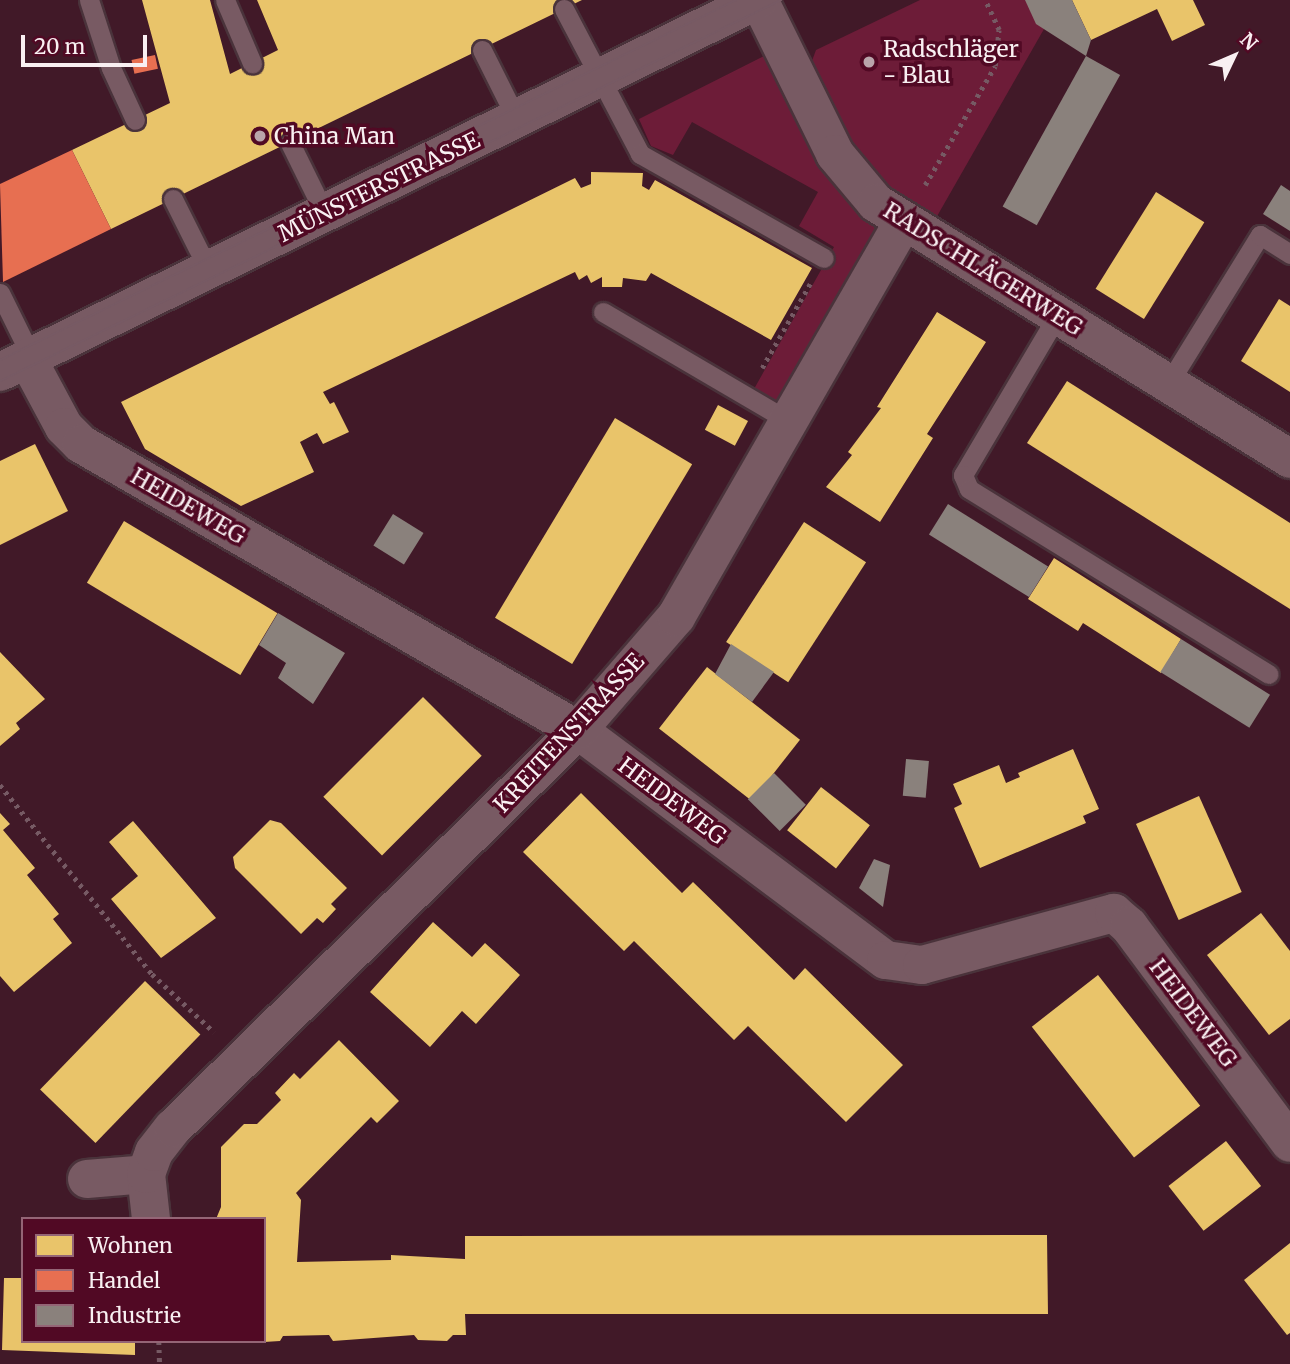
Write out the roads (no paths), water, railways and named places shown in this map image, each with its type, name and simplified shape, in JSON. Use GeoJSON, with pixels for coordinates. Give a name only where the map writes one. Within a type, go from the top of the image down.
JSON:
{"type":"FeatureCollection","features":[{"type":"Feature","properties":{"kind":"street","name":"MÜNSTERSTRASSE"},"geometry":{"type":"LineString","coordinates":[[14,360],[325,214],[759,0]]}},
{"type":"Feature","properties":{"kind":"street","name":"RADSCHLÄGERWEG"},"geometry":{"type":"LineString","coordinates":[[759,0],[835,154],[876,203],[1290,459]]}},
{"type":"Feature","properties":{"kind":"street","name":"KREITENSTRASSE"},"geometry":{"type":"LineString","coordinates":[[146,1174],[153,1152],[173,1128],[578,730],[676,617],[903,222]]}},
{"type":"Feature","properties":{"kind":"street","name":"HEIDEWEG"},"geometry":{"type":"LineString","coordinates":[[14,360],[64,427],[82,444],[578,730],[867,949],[900,964],[922,965],[1114,913],[1129,926],[1290,1143]]}},
{"type":"Feature","properties":{"kind":"street"},"geometry":{"type":"LineString","coordinates":[[87,1180],[146,1174],[152,1217]]}},
{"type":"Feature","properties":{"kind":"lane"},"geometry":{"type":"LineString","coordinates":[[89,0],[110,68],[135,120]]}},
{"type":"Feature","properties":{"kind":"lane"},"geometry":{"type":"LineString","coordinates":[[225,0],[252,63]]}},
{"type":"Feature","properties":{"kind":"lane"},"geometry":{"type":"LineString","coordinates":[[564,9],[640,154],[824,258]]}},
{"type":"Feature","properties":{"kind":"lane"},"geometry":{"type":"LineString","coordinates":[[482,50],[517,120]]}},
{"type":"Feature","properties":{"kind":"lane"},"geometry":{"type":"LineString","coordinates":[[290,142],[325,214]]}},
{"type":"Feature","properties":{"kind":"lane"},"geometry":{"type":"LineString","coordinates":[[173,199],[208,269]]}},
{"type":"Feature","properties":{"kind":"lane"},"geometry":{"type":"LineString","coordinates":[[1168,384],[1260,235],[1290,254]]}},
{"type":"Feature","properties":{"kind":"lane"},"geometry":{"type":"LineString","coordinates":[[0,293],[14,360]]}},
{"type":"Feature","properties":{"kind":"lane"},"geometry":{"type":"LineString","coordinates":[[603,312],[789,421]]}},
{"type":"Feature","properties":{"kind":"lane"},"geometry":{"type":"LineString","coordinates":[[1057,316],[963,475],[969,489],[1268,674]]}},
{"type":"Feature","properties":{"kind":"tram line"},"geometry":{"type":"LineString","coordinates":[[0,360],[736,0]]}},
{"type":"Feature","properties":{"kind":"tram line"},"geometry":{"type":"LineString","coordinates":[[0,381],[781,0]]}},
{"type":"Feature","properties":{"kind":"place","name":"Radschläger - Blau"},"geometry":{"type":"Point","coordinates":[869,62]}},
{"type":"Feature","properties":{"kind":"place","name":"China Man"},"geometry":{"type":"Point","coordinates":[260,136]}}]}
